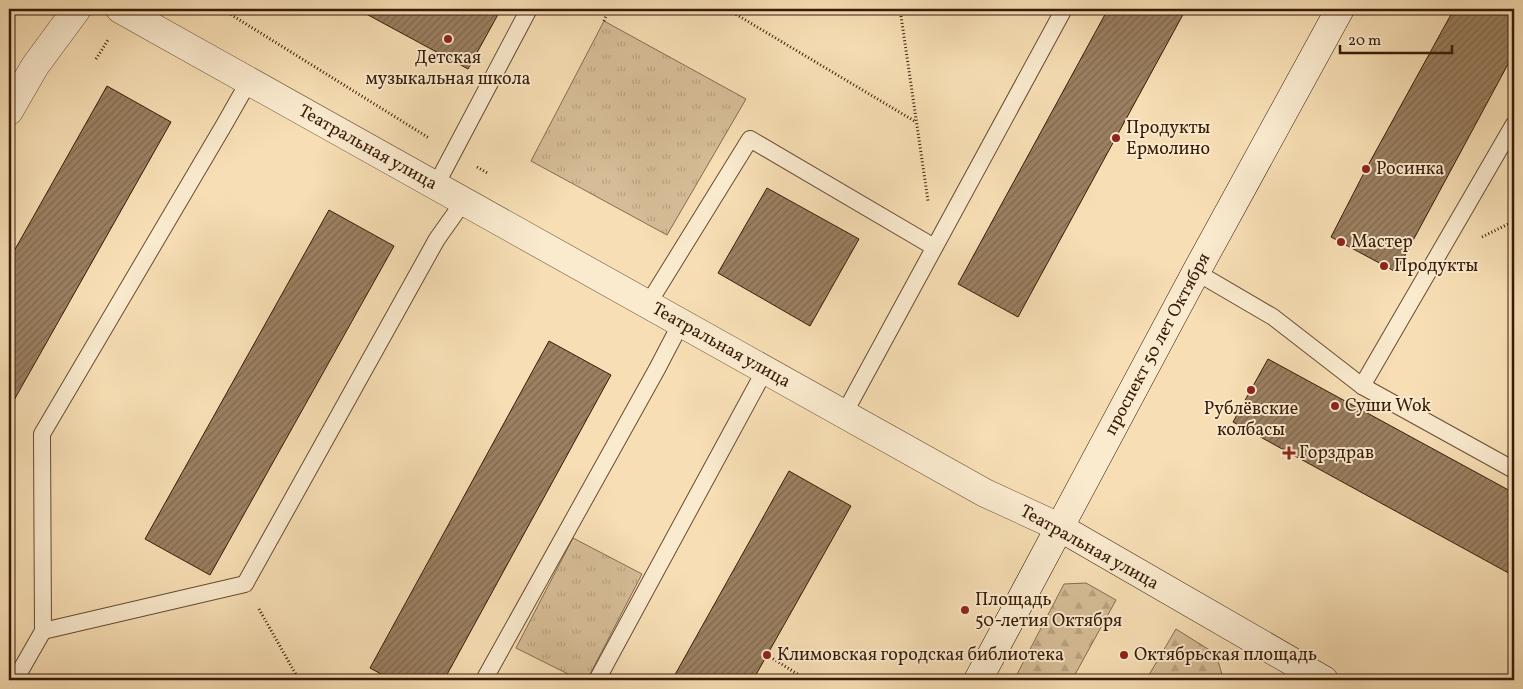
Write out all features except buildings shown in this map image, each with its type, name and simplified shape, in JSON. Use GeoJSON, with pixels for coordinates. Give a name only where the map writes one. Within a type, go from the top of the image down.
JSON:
{"type":"FeatureCollection","features":[{"type":"Feature","properties":{"kind":"street"},"geometry":{"type":"LineString","coordinates":[[9,111],[35,66],[76,9]]}},
{"type":"Feature","properties":{"kind":"street","name":"Театральная улица"},"geometry":{"type":"LineString","coordinates":[[120,9],[986,493],[1060,527],[1324,680]]}},
{"type":"Feature","properties":{"kind":"street","name":"проспект 50 лет Октября"},"geometry":{"type":"LineString","coordinates":[[978,680],[1196,272],[1340,9]]}},
{"type":"Feature","properties":{"kind":"lane"},"geometry":{"type":"LineString","coordinates":[[436,185],[529,9]]}},
{"type":"Feature","properties":{"kind":"lane"},"geometry":{"type":"LineString","coordinates":[[844,414],[1064,9]]}},
{"type":"Feature","properties":{"kind":"lane"},"geometry":{"type":"LineString","coordinates":[[15,680],[43,631],[42,434],[249,81]]}},
{"type":"Feature","properties":{"kind":"lane"},"geometry":{"type":"LineString","coordinates":[[1362,386],[1514,124]]}},
{"type":"Feature","properties":{"kind":"lane"},"geometry":{"type":"LineString","coordinates":[[648,304],[750,139],[934,246]]}},
{"type":"Feature","properties":{"kind":"lane"},"geometry":{"type":"LineString","coordinates":[[43,631],[245,584],[437,239],[464,201]]}},
{"type":"Feature","properties":{"kind":"lane"},"geometry":{"type":"LineString","coordinates":[[1196,272],[1273,317],[1362,386],[1514,470]]}},
{"type":"Feature","properties":{"kind":"lane"},"geometry":{"type":"LineString","coordinates":[[484,680],[653,378],[681,323]]}},
{"type":"Feature","properties":{"kind":"lane"},"geometry":{"type":"LineString","coordinates":[[597,680],[765,370]]}},
{"type":"Feature","properties":{"kind":"path"},"geometry":{"type":"LineString","coordinates":[[222,9],[494,177]]}},
{"type":"Feature","properties":{"kind":"path"},"geometry":{"type":"LineString","coordinates":[[604,21],[609,9]]}},
{"type":"Feature","properties":{"kind":"path"},"geometry":{"type":"LineString","coordinates":[[727,9],[916,122]]}},
{"type":"Feature","properties":{"kind":"path"},"geometry":{"type":"LineString","coordinates":[[900,9],[934,246]]}},
{"type":"Feature","properties":{"kind":"path"},"geometry":{"type":"LineString","coordinates":[[245,584],[299,680]]}},
{"type":"Feature","properties":{"kind":"path"},"geometry":{"type":"LineString","coordinates":[[767,655],[808,680]]}},
{"type":"Feature","properties":{"kind":"green space"},"geometry":{"type":"Polygon","coordinates":[[[604,21],[746,99],[667,235],[531,161],[604,21]]]}},
{"type":"Feature","properties":{"kind":"green space"},"geometry":{"type":"Polygon","coordinates":[[[573,538],[642,574],[587,680],[580,680],[516,648],[573,538]]]}},
{"type":"Feature","properties":{"kind":"green space"},"geometry":{"type":"Polygon","coordinates":[[[1086,583],[1116,600],[1072,680],[1014,680],[1064,584],[1086,583]]]}},
{"type":"Feature","properties":{"kind":"green space"},"geometry":{"type":"Polygon","coordinates":[[[1176,629],[1216,654],[1222,680],[1146,680],[1176,629]]]}},
{"type":"Feature","properties":{"kind":"place","name":"Детская музыкальная школа"},"geometry":{"type":"Point","coordinates":[448,39]}},
{"type":"Feature","properties":{"kind":"place","name":"Продукты Ермолино"},"geometry":{"type":"Point","coordinates":[1116,138]}},
{"type":"Feature","properties":{"kind":"place","name":"Росинка"},"geometry":{"type":"Point","coordinates":[1366,169]}},
{"type":"Feature","properties":{"kind":"place","name":"Мастер"},"geometry":{"type":"Point","coordinates":[1341,242]}},
{"type":"Feature","properties":{"kind":"place","name":"Продукты"},"geometry":{"type":"Point","coordinates":[1384,266]}},
{"type":"Feature","properties":{"kind":"place","name":"Рублёвские колбасы"},"geometry":{"type":"Point","coordinates":[1251,390]}},
{"type":"Feature","properties":{"kind":"place","name":"Суши Wok"},"geometry":{"type":"Point","coordinates":[1335,406]}},
{"type":"Feature","properties":{"kind":"place","name":"Горздрав"},"geometry":{"type":"Point","coordinates":[1289,453]}},
{"type":"Feature","properties":{"kind":"place","name":"Площадь 50-летия Октября"},"geometry":{"type":"Point","coordinates":[965,610]}},
{"type":"Feature","properties":{"kind":"place","name":"Климовская городская библиотека"},"geometry":{"type":"Point","coordinates":[767,655]}},
{"type":"Feature","properties":{"kind":"place","name":"Октябрьская площадь"},"geometry":{"type":"Point","coordinates":[1124,655]}}]}
